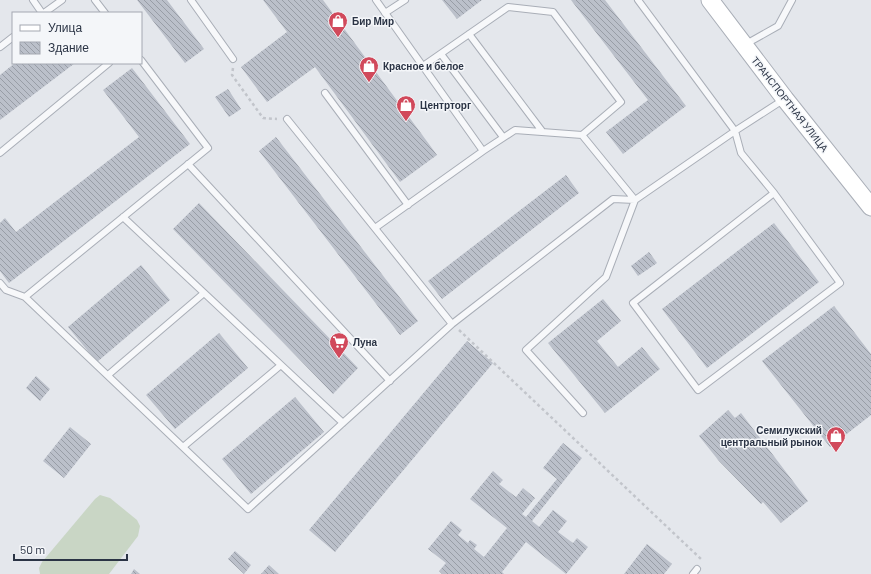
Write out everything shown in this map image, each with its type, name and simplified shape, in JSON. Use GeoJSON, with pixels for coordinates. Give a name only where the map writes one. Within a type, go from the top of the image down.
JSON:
{"type":"FeatureCollection","features":[{"type":"Feature","properties":{"kind":"main road","name":"ТРАНСПОРТНАЯ УЛИЦА"},"geometry":{"type":"LineString","coordinates":[[710,0],[785,99],[871,207]]}},
{"type":"Feature","properties":{"kind":"lane"},"geometry":{"type":"LineString","coordinates":[[33,0],[42,12]]}},
{"type":"Feature","properties":{"kind":"lane"},"geometry":{"type":"LineString","coordinates":[[44,12],[62,0]]}},
{"type":"Feature","properties":{"kind":"lane"},"geometry":{"type":"LineString","coordinates":[[95,0],[104,12]]}},
{"type":"Feature","properties":{"kind":"lane"},"geometry":{"type":"LineString","coordinates":[[191,0],[233,59]]}},
{"type":"Feature","properties":{"kind":"lane"},"geometry":{"type":"LineString","coordinates":[[376,0],[483,151]]}},
{"type":"Feature","properties":{"kind":"lane"},"geometry":{"type":"LineString","coordinates":[[385,13],[405,0]]}},
{"type":"Feature","properties":{"kind":"lane"},"geometry":{"type":"LineString","coordinates":[[638,0],[735,131],[741,153],[774,193],[840,283],[698,390],[633,303],[774,193]]}},
{"type":"Feature","properties":{"kind":"lane"},"geometry":{"type":"LineString","coordinates":[[744,45],[778,26],[792,0]]}},
{"type":"Feature","properties":{"kind":"lane"},"geometry":{"type":"LineString","coordinates":[[423,66],[508,7],[553,12],[621,102],[582,135]]}},
{"type":"Feature","properties":{"kind":"lane"},"geometry":{"type":"LineString","coordinates":[[468,34],[542,131]]}},
{"type":"Feature","properties":{"kind":"lane"},"geometry":{"type":"LineString","coordinates":[[0,46],[12,38]]}},
{"type":"Feature","properties":{"kind":"lane"},"geometry":{"type":"LineString","coordinates":[[441,54],[503,137]]}},
{"type":"Feature","properties":{"kind":"lane"},"geometry":{"type":"LineString","coordinates":[[25,297],[208,148],[142,61]]}},
{"type":"Feature","properties":{"kind":"lane"},"geometry":{"type":"LineString","coordinates":[[0,153],[108,64]]}},
{"type":"Feature","properties":{"kind":"lane"},"geometry":{"type":"LineString","coordinates":[[325,93],[408,205]]}},
{"type":"Feature","properties":{"kind":"lane"},"geometry":{"type":"LineString","coordinates":[[583,413],[526,350],[606,277],[635,200],[735,131],[785,99]]}},
{"type":"Feature","properties":{"kind":"lane"},"geometry":{"type":"LineString","coordinates":[[287,119],[452,324]]}},
{"type":"Feature","properties":{"kind":"lane"},"geometry":{"type":"LineString","coordinates":[[375,228],[515,130],[582,135],[635,200]]}},
{"type":"Feature","properties":{"kind":"lane"},"geometry":{"type":"LineString","coordinates":[[188,164],[390,381]]}},
{"type":"Feature","properties":{"kind":"lane"},"geometry":{"type":"LineString","coordinates":[[0,282],[6,290],[25,297],[248,509],[452,324],[613,199],[635,200]]}},
{"type":"Feature","properties":{"kind":"lane"},"geometry":{"type":"LineString","coordinates":[[124,217],[343,423]]}},
{"type":"Feature","properties":{"kind":"lane"},"geometry":{"type":"LineString","coordinates":[[108,375],[204,293]]}},
{"type":"Feature","properties":{"kind":"lane"},"geometry":{"type":"LineString","coordinates":[[183,447],[281,365]]}},
{"type":"Feature","properties":{"kind":"path"},"geometry":{"type":"LineString","coordinates":[[233,59],[232,76],[264,118],[287,119]]}},
{"type":"Feature","properties":{"kind":"path"},"geometry":{"type":"LineString","coordinates":[[452,324],[706,563]]}},
{"type":"Feature","properties":{"kind":"green space"},"geometry":{"type":"Polygon","coordinates":[[[100,495],[110,498],[137,520],[140,526],[138,536],[109,574],[40,574],[39,568],[42,562],[100,495]]]}},
{"type":"Feature","properties":{"kind":"building"},"geometry":{"type":"Polygon","coordinates":[[[137,0],[167,0],[204,49],[185,63],[137,0]]]}},
{"type":"Feature","properties":{"kind":"building"},"geometry":{"type":"Polygon","coordinates":[[[263,0],[323,0],[437,155],[400,182],[315,67],[267,102],[241,67],[287,32],[263,0]]]}},
{"type":"Feature","properties":{"kind":"building"},"geometry":{"type":"Polygon","coordinates":[[[442,0],[482,0],[457,19],[442,0]]]}},
{"type":"Feature","properties":{"kind":"building"},"geometry":{"type":"Polygon","coordinates":[[[571,0],[605,0],[686,106],[623,154],[606,132],[648,100],[571,0]]]}},
{"type":"Feature","properties":{"kind":"building"},"geometry":{"type":"Polygon","coordinates":[[[14,64],[74,64],[0,120],[0,75],[14,64]]]}},
{"type":"Feature","properties":{"kind":"building"},"geometry":{"type":"Polygon","coordinates":[[[132,68],[190,144],[9,283],[0,271],[0,223],[5,218],[16,232],[139,137],[103,90],[132,68]]]}},
{"type":"Feature","properties":{"kind":"building"},"geometry":{"type":"Polygon","coordinates":[[[228,89],[241,109],[229,117],[215,97],[228,89]]]}},
{"type":"Feature","properties":{"kind":"building"},"geometry":{"type":"Polygon","coordinates":[[[276,137],[418,321],[400,335],[259,151],[276,137]]]}},
{"type":"Feature","properties":{"kind":"building"},"geometry":{"type":"Polygon","coordinates":[[[566,175],[579,193],[442,299],[428,281],[566,175]]]}},
{"type":"Feature","properties":{"kind":"building"},"geometry":{"type":"Polygon","coordinates":[[[199,203],[358,368],[333,394],[173,229],[199,203]]]}},
{"type":"Feature","properties":{"kind":"building"},"geometry":{"type":"Polygon","coordinates":[[[774,223],[819,282],[707,368],[662,309],[774,223]]]}},
{"type":"Feature","properties":{"kind":"building"},"geometry":{"type":"Polygon","coordinates":[[[649,252],[657,263],[638,276],[631,266],[649,252]]]}},
{"type":"Feature","properties":{"kind":"building"},"geometry":{"type":"Polygon","coordinates":[[[141,265],[170,300],[97,362],[68,327],[141,265]]]}},
{"type":"Feature","properties":{"kind":"building"},"geometry":{"type":"Polygon","coordinates":[[[603,299],[621,321],[597,341],[618,367],[642,347],[660,369],[605,413],[548,343],[603,299]]]}},
{"type":"Feature","properties":{"kind":"building"},"geometry":{"type":"Polygon","coordinates":[[[834,306],[871,354],[871,415],[830,447],[762,361],[834,306]]]}},
{"type":"Feature","properties":{"kind":"building"},"geometry":{"type":"Polygon","coordinates":[[[219,333],[248,368],[175,429],[146,395],[219,333]]]}},
{"type":"Feature","properties":{"kind":"building"},"geometry":{"type":"Polygon","coordinates":[[[467,341],[493,363],[335,552],[309,530],[467,341]]]}},
{"type":"Feature","properties":{"kind":"building"},"geometry":{"type":"Polygon","coordinates":[[[36,376],[50,389],[40,401],[26,388],[36,376]]]}},
{"type":"Feature","properties":{"kind":"building"},"geometry":{"type":"Polygon","coordinates":[[[295,397],[324,432],[251,494],[222,459],[295,397]]]}},
{"type":"Feature","properties":{"kind":"building"},"geometry":{"type":"Polygon","coordinates":[[[728,410],[735,418],[741,413],[808,501],[781,523],[763,502],[761,504],[719,461],[699,436],[728,410]]]}},
{"type":"Feature","properties":{"kind":"building"},"geometry":{"type":"Polygon","coordinates":[[[70,427],[91,444],[64,478],[43,461],[70,427]]]}},
{"type":"Feature","properties":{"kind":"building"},"geometry":{"type":"Polygon","coordinates":[[[563,443],[582,458],[532,521],[539,527],[553,510],[567,521],[558,532],[573,543],[577,538],[588,547],[566,574],[526,542],[502,572],[504,574],[442,574],[439,571],[446,563],[428,549],[451,521],[462,530],[458,535],[468,543],[470,540],[477,545],[474,549],[484,557],[507,528],[470,499],[493,471],[503,480],[499,484],[516,497],[523,488],[535,498],[522,514],[526,517],[557,479],[543,468],[563,443]]]}},
{"type":"Feature","properties":{"kind":"building"},"geometry":{"type":"Polygon","coordinates":[[[647,544],[672,564],[664,574],[624,574],[647,544]]]}},
{"type":"Feature","properties":{"kind":"building"},"geometry":{"type":"Polygon","coordinates":[[[235,551],[251,565],[244,574],[228,559],[235,551]]]}},
{"type":"Feature","properties":{"kind":"building"},"geometry":{"type":"Polygon","coordinates":[[[269,565],[279,574],[261,574],[269,565]]]}},
{"type":"Feature","properties":{"kind":"building"},"geometry":{"type":"Polygon","coordinates":[[[134,569],[140,574],[131,574],[134,569]]]}},
{"type":"Feature","properties":{"kind":"place","name":"Бир Мир"},"geometry":{"type":"Point","coordinates":[338,38]}},
{"type":"Feature","properties":{"kind":"place","name":"Красное и белое"},"geometry":{"type":"Point","coordinates":[369,83]}},
{"type":"Feature","properties":{"kind":"place","name":"Центрторг"},"geometry":{"type":"Point","coordinates":[406,122]}},
{"type":"Feature","properties":{"kind":"place","name":"Луна"},"geometry":{"type":"Point","coordinates":[339,359]}},
{"type":"Feature","properties":{"kind":"place","name":"Семилукский центральный рынок"},"geometry":{"type":"Point","coordinates":[836,453]}}]}
